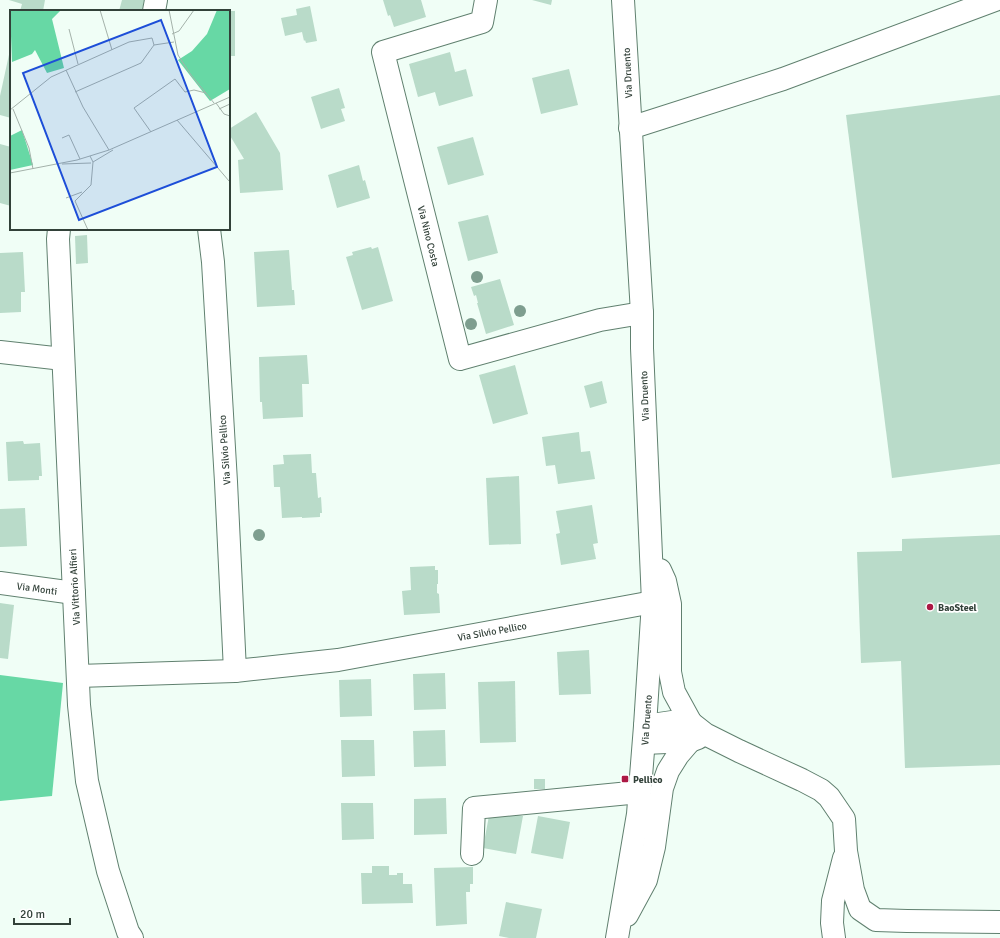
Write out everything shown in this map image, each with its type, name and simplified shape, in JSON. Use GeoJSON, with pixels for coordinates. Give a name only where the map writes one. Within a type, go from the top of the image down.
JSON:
{"type":"FeatureCollection","features":[{"type":"Feature","properties":{"kind":"street"},"geometry":{"type":"LineString","coordinates":[[154,10],[156,0]]}},
{"type":"Feature","properties":{"kind":"street","name":"Via Nino Costa"},"geometry":{"type":"LineString","coordinates":[[486,0],[482,22],[383,52],[460,359],[600,320],[642,313]]}},
{"type":"Feature","properties":{"kind":"street","name":"Via Druento"},"geometry":{"type":"LineString","coordinates":[[618,935],[638,814],[645,735],[653,602],[642,348],[642,313],[623,0]]}},
{"type":"Feature","properties":{"kind":"street"},"geometry":{"type":"LineString","coordinates":[[630,128],[783,79],[995,0]]}},
{"type":"Feature","properties":{"kind":"street","name":"Via Vittorio Alfieri"},"geometry":{"type":"LineString","coordinates":[[59,230],[63,359],[79,705],[87,781],[108,871],[128,932],[132,938]]}},
{"type":"Feature","properties":{"kind":"street","name":"Via Silvio Pellico"},"geometry":{"type":"LineString","coordinates":[[209,230],[226,482],[234,671]]}},
{"type":"Feature","properties":{"kind":"street"},"geometry":{"type":"LineString","coordinates":[[0,352],[63,359]]}},
{"type":"Feature","properties":{"kind":"street"},"geometry":{"type":"LineString","coordinates":[[651,550],[665,581],[670,604],[670,672],[674,692],[695,733]]}},
{"type":"Feature","properties":{"kind":"street","name":"Via Monti"},"geometry":{"type":"LineString","coordinates":[[0,583],[74,593]]}},
{"type":"Feature","properties":{"kind":"street","name":"Via Silvio Pellico"},"geometry":{"type":"LineString","coordinates":[[78,676],[234,671],[338,660],[653,602]]}},
{"type":"Feature","properties":{"kind":"street"},"geometry":{"type":"LineString","coordinates":[[618,935],[646,880],[654,847],[662,788],[668,771],[695,733]]}},
{"type":"Feature","properties":{"kind":"street"},"geometry":{"type":"LineString","coordinates":[[645,735],[695,733],[739,751],[821,790],[829,797],[844,819],[846,851],[853,890],[860,909],[876,920],[1000,922]]}},
{"type":"Feature","properties":{"kind":"street"},"geometry":{"type":"LineString","coordinates":[[472,854],[474,808],[640,792]]}},
{"type":"Feature","properties":{"kind":"street"},"geometry":{"type":"LineString","coordinates":[[834,938],[832,923],[833,901],[846,851]]}},
{"type":"Feature","properties":{"kind":"green space"},"geometry":{"type":"Polygon","coordinates":[[[0,675],[63,683],[52,796],[0,801],[0,675]]]}},
{"type":"Feature","properties":{"kind":"building"},"geometry":{"type":"Polygon","coordinates":[[[9,0],[45,0],[43,10],[20,10],[22,4],[9,0]]]}},
{"type":"Feature","properties":{"kind":"building"},"geometry":{"type":"Polygon","coordinates":[[[122,0],[144,0],[142,10],[119,10],[122,0]]]}},
{"type":"Feature","properties":{"kind":"building"},"geometry":{"type":"Polygon","coordinates":[[[383,0],[421,0],[426,17],[394,27],[390,15],[388,16],[383,0]]]}},
{"type":"Feature","properties":{"kind":"building"},"geometry":{"type":"Polygon","coordinates":[[[532,0],[552,0],[551,5],[532,0]]]}},
{"type":"Feature","properties":{"kind":"building"},"geometry":{"type":"Polygon","coordinates":[[[310,6],[317,41],[306,43],[302,32],[285,36],[281,18],[297,15],[296,9],[310,6]]]}},
{"type":"Feature","properties":{"kind":"building"},"geometry":{"type":"Polygon","coordinates":[[[230,11],[235,11],[235,56],[230,56],[230,11]]]}},
{"type":"Feature","properties":{"kind":"building"},"geometry":{"type":"Polygon","coordinates":[[[10,50],[10,118],[0,115],[0,96],[10,50]]]}},
{"type":"Feature","properties":{"kind":"building"},"geometry":{"type":"Polygon","coordinates":[[[450,52],[455,72],[466,69],[473,96],[439,106],[435,92],[418,97],[409,64],[450,52]]]}},
{"type":"Feature","properties":{"kind":"building"},"geometry":{"type":"Polygon","coordinates":[[[569,69],[578,105],[541,114],[532,78],[569,69]]]}},
{"type":"Feature","properties":{"kind":"building"},"geometry":{"type":"Polygon","coordinates":[[[339,88],[345,108],[341,109],[345,121],[321,129],[311,97],[339,88]]]}},
{"type":"Feature","properties":{"kind":"building"},"geometry":{"type":"Polygon","coordinates":[[[1000,95],[1000,464],[892,478],[846,115],[1000,95]]]}},
{"type":"Feature","properties":{"kind":"building"},"geometry":{"type":"Polygon","coordinates":[[[256,112],[280,153],[283,190],[240,193],[238,160],[244,159],[230,136],[230,128],[256,112]]]}},
{"type":"Feature","properties":{"kind":"building"},"geometry":{"type":"Polygon","coordinates":[[[473,137],[484,175],[448,185],[437,147],[473,137]]]}},
{"type":"Feature","properties":{"kind":"building"},"geometry":{"type":"Polygon","coordinates":[[[0,144],[10,147],[10,206],[0,203],[0,144]]]}},
{"type":"Feature","properties":{"kind":"building"},"geometry":{"type":"Polygon","coordinates":[[[359,165],[363,181],[365,180],[370,198],[337,208],[328,175],[359,165]]]}},
{"type":"Feature","properties":{"kind":"building"},"geometry":{"type":"Polygon","coordinates":[[[488,215],[498,253],[468,261],[458,222],[488,215]]]}},
{"type":"Feature","properties":{"kind":"building"},"geometry":{"type":"Polygon","coordinates":[[[87,235],[88,263],[76,264],[75,236],[87,235]]]}},
{"type":"Feature","properties":{"kind":"building"},"geometry":{"type":"Polygon","coordinates":[[[371,247],[372,249],[378,247],[393,301],[362,310],[346,257],[353,255],[352,252],[371,247]]]}},
{"type":"Feature","properties":{"kind":"building"},"geometry":{"type":"Polygon","coordinates":[[[289,250],[292,290],[294,290],[295,305],[257,307],[254,252],[289,250]]]}},
{"type":"Feature","properties":{"kind":"building"},"geometry":{"type":"Polygon","coordinates":[[[23,252],[25,292],[21,292],[21,312],[0,313],[0,253],[23,252]]]}},
{"type":"Feature","properties":{"kind":"building"},"geometry":{"type":"Polygon","coordinates":[[[500,279],[514,325],[486,334],[476,295],[474,296],[471,287],[500,279]]]}},
{"type":"Feature","properties":{"kind":"building"},"geometry":{"type":"Polygon","coordinates":[[[307,355],[309,384],[302,384],[303,417],[263,419],[262,402],[260,402],[259,357],[307,355]]]}},
{"type":"Feature","properties":{"kind":"building"},"geometry":{"type":"Polygon","coordinates":[[[515,365],[528,414],[493,424],[479,375],[515,365]]]}},
{"type":"Feature","properties":{"kind":"building"},"geometry":{"type":"Polygon","coordinates":[[[602,381],[607,403],[590,408],[584,386],[602,381]]]}},
{"type":"Feature","properties":{"kind":"building"},"geometry":{"type":"Polygon","coordinates":[[[579,432],[581,452],[590,451],[595,479],[558,484],[555,465],[546,466],[542,437],[579,432]]]}},
{"type":"Feature","properties":{"kind":"building"},"geometry":{"type":"Polygon","coordinates":[[[23,441],[24,444],[40,443],[42,476],[39,476],[39,480],[8,481],[6,442],[23,441]]]}},
{"type":"Feature","properties":{"kind":"building"},"geometry":{"type":"Polygon","coordinates":[[[311,454],[312,473],[316,473],[318,498],[321,497],[322,513],[320,513],[320,517],[282,518],[280,487],[274,487],[273,465],[284,464],[283,455],[311,454]]]}},
{"type":"Feature","properties":{"kind":"building"},"geometry":{"type":"Polygon","coordinates":[[[519,476],[521,544],[489,545],[486,478],[519,476]]]}},
{"type":"Feature","properties":{"kind":"building"},"geometry":{"type":"Polygon","coordinates":[[[592,505],[598,543],[593,544],[596,559],[561,565],[556,534],[560,533],[556,511],[592,505]]]}},
{"type":"Feature","properties":{"kind":"building"},"geometry":{"type":"Polygon","coordinates":[[[25,508],[27,546],[0,547],[0,509],[25,508]]]}},
{"type":"Feature","properties":{"kind":"building","name":"BaoSteel"},"geometry":{"type":"Polygon","coordinates":[[[1000,535],[1000,765],[905,768],[901,661],[861,663],[857,552],[902,551],[902,539],[1000,535]]]}},
{"type":"Feature","properties":{"kind":"building"},"geometry":{"type":"Polygon","coordinates":[[[435,566],[435,570],[438,570],[437,593],[439,594],[440,613],[404,615],[402,591],[411,590],[410,567],[435,566]]]}},
{"type":"Feature","properties":{"kind":"building"},"geometry":{"type":"Polygon","coordinates":[[[0,603],[14,605],[8,659],[0,658],[0,603]]]}},
{"type":"Feature","properties":{"kind":"building"},"geometry":{"type":"Polygon","coordinates":[[[589,650],[591,694],[559,695],[557,652],[589,650]]]}},
{"type":"Feature","properties":{"kind":"building"},"geometry":{"type":"Polygon","coordinates":[[[445,673],[446,709],[414,710],[413,674],[445,673]]]}},
{"type":"Feature","properties":{"kind":"building"},"geometry":{"type":"Polygon","coordinates":[[[371,679],[372,716],[340,717],[339,680],[371,679]]]}},
{"type":"Feature","properties":{"kind":"building"},"geometry":{"type":"Polygon","coordinates":[[[515,681],[516,742],[480,743],[478,682],[515,681]]]}},
{"type":"Feature","properties":{"kind":"building"},"geometry":{"type":"Polygon","coordinates":[[[445,730],[446,766],[414,767],[413,731],[445,730]]]}},
{"type":"Feature","properties":{"kind":"building"},"geometry":{"type":"Polygon","coordinates":[[[341,740],[374,740],[375,776],[342,777],[341,740]]]}},
{"type":"Feature","properties":{"kind":"building"},"geometry":{"type":"Polygon","coordinates":[[[534,779],[545,779],[545,789],[534,789],[534,779]]]}},
{"type":"Feature","properties":{"kind":"building"},"geometry":{"type":"Polygon","coordinates":[[[446,798],[447,834],[414,835],[414,799],[446,798]]]}},
{"type":"Feature","properties":{"kind":"building"},"geometry":{"type":"Polygon","coordinates":[[[341,803],[373,803],[374,839],[342,840],[341,803]]]}},
{"type":"Feature","properties":{"kind":"building"},"geometry":{"type":"Polygon","coordinates":[[[490,810],[523,816],[516,854],[483,848],[490,810]]]}},
{"type":"Feature","properties":{"kind":"building"},"geometry":{"type":"Polygon","coordinates":[[[538,816],[570,822],[563,859],[531,853],[538,816]]]}},
{"type":"Feature","properties":{"kind":"building"},"geometry":{"type":"Polygon","coordinates":[[[372,866],[389,866],[389,875],[403,873],[403,884],[412,884],[413,903],[362,904],[361,873],[372,873],[372,866]]]}},
{"type":"Feature","properties":{"kind":"building"},"geometry":{"type":"Polygon","coordinates":[[[473,867],[473,884],[470,884],[470,892],[466,892],[467,924],[436,926],[434,868],[473,867]]]}},
{"type":"Feature","properties":{"kind":"building"},"geometry":{"type":"Polygon","coordinates":[[[506,902],[542,909],[536,938],[509,938],[499,936],[506,902]]]}},
{"type":"Feature","properties":{"kind":"place","name":"BaoSteel"},"geometry":{"type":"Point","coordinates":[930,607]}},
{"type":"Feature","properties":{"kind":"place","name":"Pellico"},"geometry":{"type":"Point","coordinates":[625,779]}}]}
